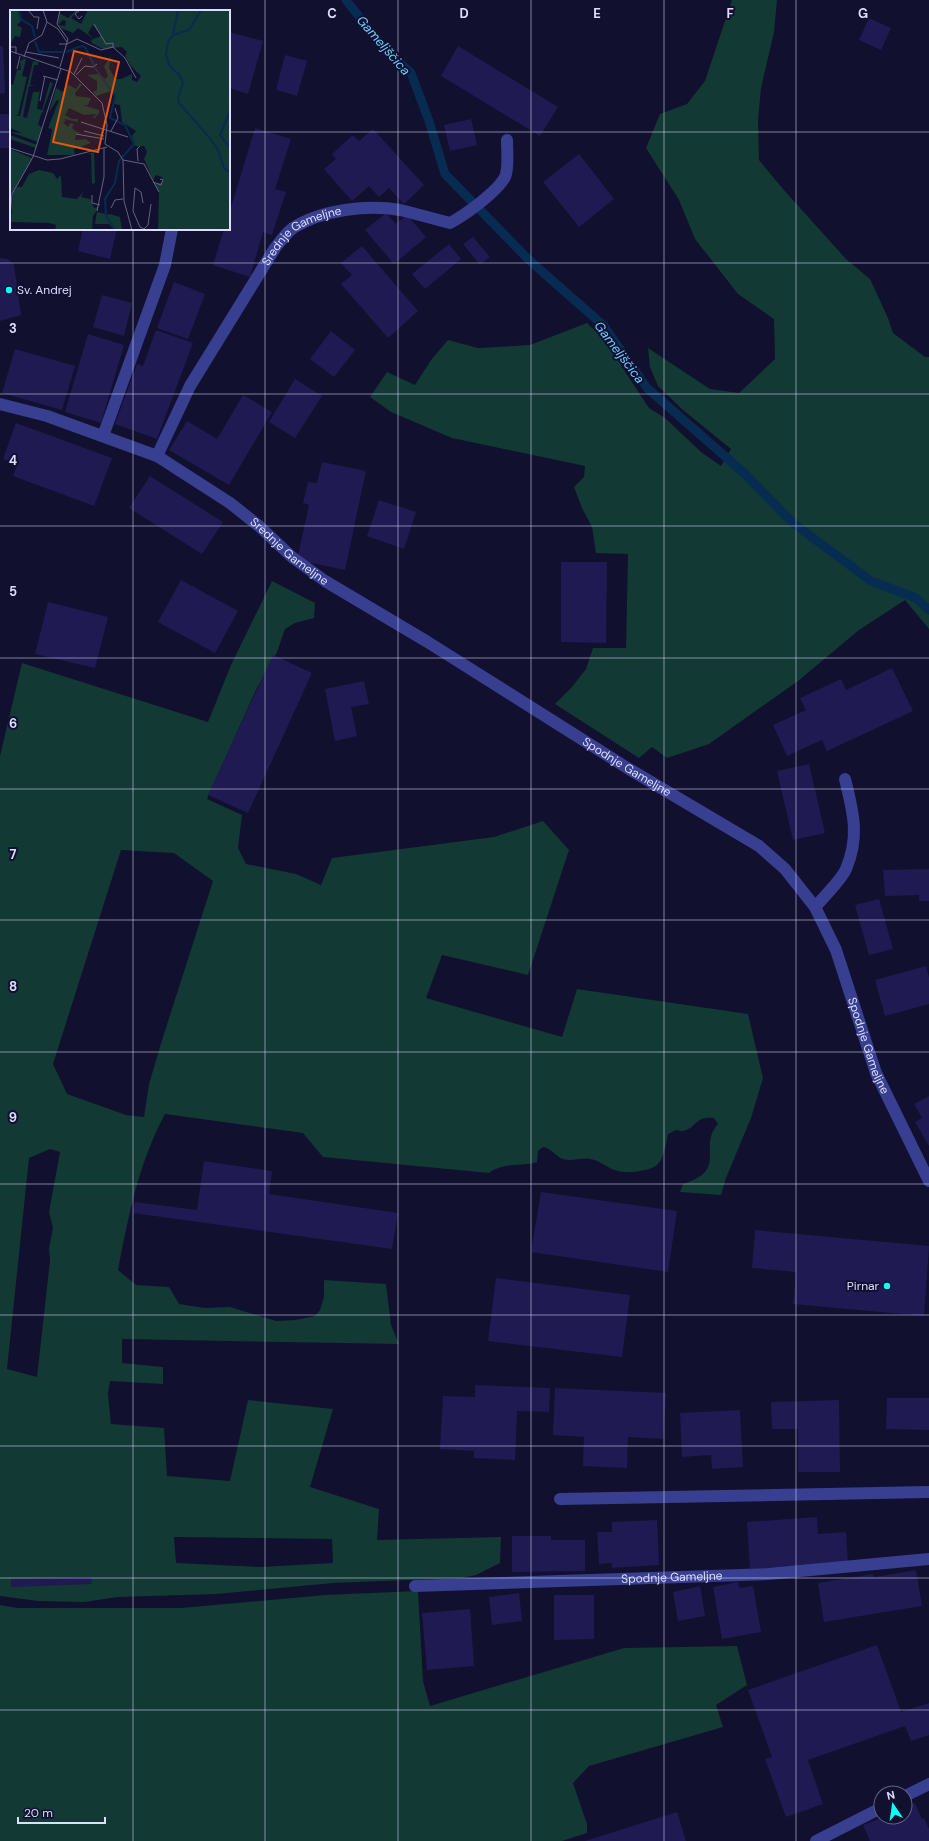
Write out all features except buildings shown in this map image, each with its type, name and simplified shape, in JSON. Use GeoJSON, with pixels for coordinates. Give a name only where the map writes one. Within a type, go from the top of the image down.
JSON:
{"type":"FeatureCollection","features":[{"type":"Feature","properties":{"kind":"street","name":"Srednje Gameljne"},"geometry":{"type":"LineString","coordinates":[[157,456],[190,386],[275,248],[293,228],[313,218],[336,211],[369,209],[399,210],[450,224],[491,193],[505,177],[508,157],[507,140]]}},
{"type":"Feature","properties":{"kind":"street"},"geometry":{"type":"LineString","coordinates":[[103,436],[165,265],[172,230]]}},
{"type":"Feature","properties":{"kind":"street","name":"Srednje Gameljne"},"geometry":{"type":"LineString","coordinates":[[0,404],[47,416],[157,456],[230,503],[292,557],[325,581],[426,641]]}},
{"type":"Feature","properties":{"kind":"street","name":"Spodnje Gameljne"},"geometry":{"type":"LineString","coordinates":[[426,641],[622,765],[759,846],[785,869],[816,907],[836,950],[876,1073],[929,1181]]}},
{"type":"Feature","properties":{"kind":"street"},"geometry":{"type":"LineString","coordinates":[[816,907],[846,870],[855,834],[852,809],[845,779]]}},
{"type":"Feature","properties":{"kind":"street"},"geometry":{"type":"LineString","coordinates":[[560,1499],[929,1492]]}},
{"type":"Feature","properties":{"kind":"street","name":"Spodnje Gameljne"},"geometry":{"type":"LineString","coordinates":[[415,1586],[768,1574],[929,1559]]}},
{"type":"Feature","properties":{"kind":"street"},"geometry":{"type":"LineString","coordinates":[[913,1792],[929,1784]]}},
{"type":"Feature","properties":{"kind":"street"},"geometry":{"type":"LineString","coordinates":[[816,1841],[873,1812]]}},
{"type":"Feature","properties":{"kind":"green space"},"geometry":{"type":"Polygon","coordinates":[[[732,0],[777,0],[774,32],[761,88],[758,120],[759,160],[846,259],[870,279],[888,318],[893,333],[925,357],[929,357],[929,629],[905,600],[859,630],[798,681],[709,744],[667,758],[652,747],[639,758],[555,704],[572,687],[586,669],[593,648],[626,648],[628,554],[596,553],[592,527],[582,508],[574,487],[584,477],[585,466],[452,438],[391,412],[370,397],[387,372],[415,385],[431,360],[448,340],[478,348],[530,345],[587,323],[615,351],[622,367],[649,408],[665,418],[701,452],[721,466],[731,449],[683,410],[658,386],[650,367],[648,348],[710,389],[739,393],[775,359],[774,319],[738,294],[695,239],[679,200],[646,148],[660,114],[687,104],[705,81],[732,0]]]}},
{"type":"Feature","properties":{"kind":"green space"},"geometry":{"type":"Polygon","coordinates":[[[272,581],[315,603],[314,618],[295,623],[285,629],[277,652],[256,690],[207,799],[242,815],[238,848],[246,864],[296,874],[321,885],[332,858],[494,837],[543,821],[569,850],[528,975],[442,955],[426,998],[562,1037],[577,989],[748,1014],[763,1078],[751,1118],[726,1178],[721,1195],[680,1192],[683,1184],[697,1178],[705,1172],[709,1165],[710,1141],[712,1133],[718,1124],[714,1118],[699,1120],[688,1129],[682,1131],[676,1130],[668,1134],[664,1151],[657,1165],[644,1170],[622,1172],[614,1170],[594,1160],[563,1159],[543,1147],[538,1151],[537,1162],[500,1167],[489,1173],[323,1157],[303,1133],[165,1114],[141,1171],[118,1270],[136,1285],[169,1287],[179,1304],[205,1308],[230,1307],[276,1321],[295,1320],[315,1316],[320,1310],[324,1297],[324,1280],[386,1284],[391,1325],[399,1344],[122,1339],[122,1363],[163,1367],[163,1384],[110,1381],[108,1394],[111,1424],[164,1428],[167,1476],[230,1481],[248,1400],[333,1409],[310,1487],[379,1509],[377,1540],[501,1537],[500,1563],[476,1575],[461,1578],[333,1583],[217,1594],[118,1597],[84,1602],[38,1601],[0,1596],[0,756],[22,663],[208,722],[231,665],[272,581]],[[121,850],[53,1064],[67,1094],[126,1115],[144,1117],[149,1084],[213,881],[174,853],[121,850]],[[50,1149],[29,1158],[7,1369],[37,1377],[50,1261],[49,1248],[53,1228],[49,1212],[60,1152],[50,1149]],[[174,1537],[176,1563],[261,1567],[333,1563],[332,1539],[174,1537]]]}},
{"type":"Feature","properties":{"kind":"green space"},"geometry":{"type":"Polygon","coordinates":[[[418,1591],[423,1681],[430,1706],[624,1648],[737,1646],[747,1685],[716,1705],[723,1727],[589,1766],[573,1783],[587,1824],[587,1833],[562,1841],[0,1841],[0,1605],[17,1608],[181,1608],[325,1595],[418,1591]]]}},
{"type":"Feature","properties":{"kind":"waterway","name":"Gameljščica"},"geometry":{"type":"LineString","coordinates":[[346,0],[387,52],[411,73],[429,121],[445,174],[529,260],[604,326],[647,388],[744,473],[793,523],[871,581],[916,598],[929,610]]}},
{"type":"Feature","properties":{"kind":"place","name":"Sv. Andrej"},"geometry":{"type":"Point","coordinates":[9,290]}},
{"type":"Feature","properties":{"kind":"place","name":"Pirnar"},"geometry":{"type":"Point","coordinates":[887,1286]}}]}
